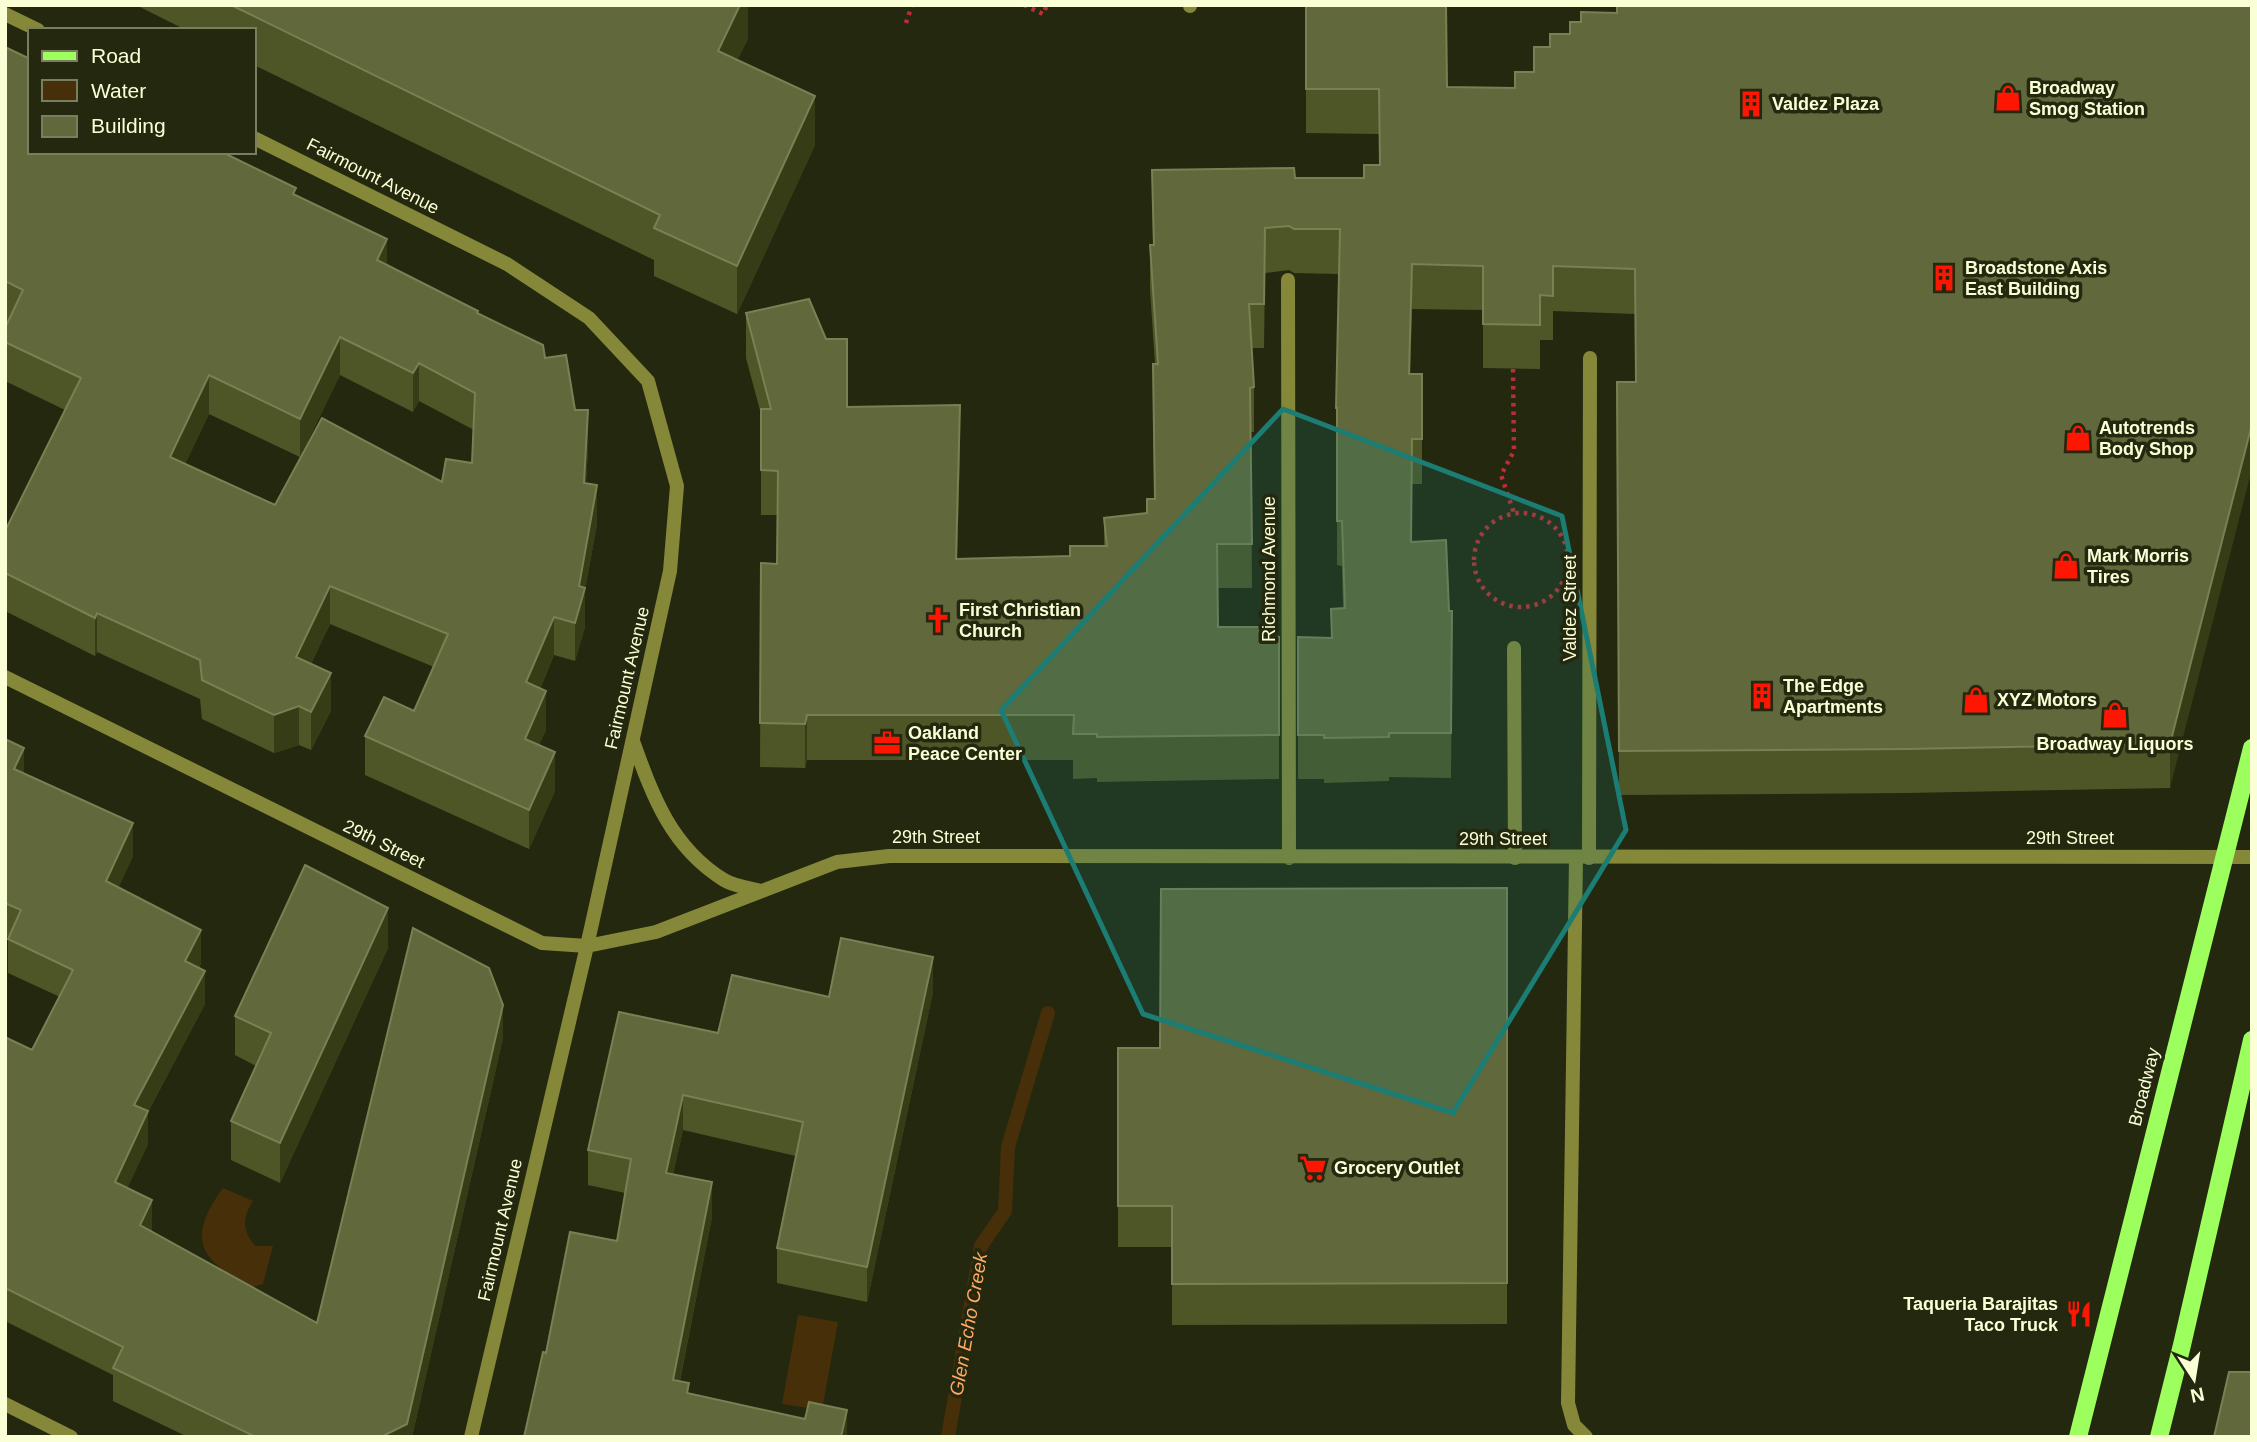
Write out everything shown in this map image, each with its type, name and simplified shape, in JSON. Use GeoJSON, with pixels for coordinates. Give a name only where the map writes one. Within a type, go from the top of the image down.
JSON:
{"type":"FeatureCollection","features":[{"type":"Feature","properties":{"kind":"main road","name":"Broadway"},"geometry":{"type":"LineString","coordinates":[[2078,1437],[2252,748]]}},
{"type":"Feature","properties":{"kind":"main road"},"geometry":{"type":"LineString","coordinates":[[2159,1437],[2252,1040]]}},
{"type":"Feature","properties":{"kind":"street"},"geometry":{"type":"LineString","coordinates":[[5,14],[33,28]]}},
{"type":"Feature","properties":{"kind":"street","name":"Fairmount Avenue"},"geometry":{"type":"LineString","coordinates":[[256,139],[507,264],[589,318],[648,381],[677,486],[670,572],[587,946],[471,1437]]}},
{"type":"Feature","properties":{"kind":"street","name":"Richmond Avenue"},"geometry":{"type":"LineString","coordinates":[[1288,280],[1289,858]]}},
{"type":"Feature","properties":{"kind":"street","name":"Valdez Street"},"geometry":{"type":"LineString","coordinates":[[1586,1437],[1574,1425],[1568,1403],[1583,858],[1590,358]]}},
{"type":"Feature","properties":{"kind":"street"},"geometry":{"type":"LineString","coordinates":[[1514,648],[1516,858]]}},
{"type":"Feature","properties":{"kind":"street","name":"29th Street"},"geometry":{"type":"LineString","coordinates":[[5,677],[542,943],[587,946],[656,932],[837,862],[889,856],[2252,857]]}},
{"type":"Feature","properties":{"kind":"street"},"geometry":{"type":"LineString","coordinates":[[633,740],[652,793],[666,822],[694,856],[726,882],[761,891]]}},
{"type":"Feature","properties":{"kind":"street"},"geometry":{"type":"LineString","coordinates":[[5,1405],[71,1437]]}},
{"type":"Feature","properties":{"kind":"path"},"geometry":{"type":"LineString","coordinates":[[906,23],[912,5]]}},
{"type":"Feature","properties":{"kind":"path"},"geometry":{"type":"LineString","coordinates":[[1024,5],[1043,14],[1048,5]]}},
{"type":"Feature","properties":{"kind":"path"},"geometry":{"type":"LineString","coordinates":[[1513,369],[1514,451],[1501,475],[1514,513]]}},
{"type":"Feature","properties":{"kind":"path"},"geometry":{"type":"LineString","coordinates":[[1514,513],[1539,516],[1554,525],[1565,542],[1569,559],[1566,576],[1558,591],[1549,600],[1534,607],[1510,607],[1495,600],[1477,578],[1475,549],[1482,533],[1499,519],[1514,513]]}},
{"type":"Feature","properties":{"kind":"highlighted area"},"geometry":{"type":"Polygon","coordinates":[[[1283,409],[1562,516],[1626,830],[1453,1113],[1143,1014],[1001,710],[1283,409]]]}},
{"type":"Feature","properties":{"kind":"water"},"geometry":{"type":"Polygon","coordinates":[[[223,1188],[253,1201],[245,1219],[248,1234],[255,1246],[273,1246],[263,1284],[252,1287],[220,1268],[204,1246],[204,1221],[223,1188]]]}},
{"type":"Feature","properties":{"kind":"water"},"geometry":{"type":"Polygon","coordinates":[[[798,1315],[838,1322],[822,1410],[782,1404],[798,1315]]]}},
{"type":"Feature","properties":{"kind":"building"},"geometry":{"type":"Polygon","coordinates":[[[231,5],[740,5],[718,51],[815,96],[737,266],[654,228],[660,215],[231,5]]]}},
{"type":"Feature","properties":{"kind":"building"},"geometry":{"type":"Polygon","coordinates":[[[1306,5],[1446,5],[1447,87],[1515,88],[1515,72],[1534,72],[1534,47],[1550,47],[1550,34],[1570,34],[1570,22],[1581,22],[1581,12],[1617,13],[1617,5],[2252,5],[2252,424],[2170,744],[1619,751],[1617,382],[1636,382],[1635,269],[1553,266],[1553,296],[1540,295],[1540,325],[1483,324],[1483,266],[1412,264],[1409,374],[1422,374],[1422,439],[1412,439],[1411,542],[1446,540],[1449,611],[1452,611],[1451,733],[1389,733],[1389,737],[1324,738],[1324,735],[1298,735],[1298,637],[1332,638],[1331,609],[1345,608],[1342,521],[1337,521],[1336,408],[1340,229],[1294,229],[1289,226],[1265,228],[1264,304],[1249,304],[1254,387],[1250,388],[1252,544],[1217,544],[1218,627],[1261,627],[1261,636],[1279,637],[1279,735],[1097,737],[1097,734],[1073,734],[1074,715],[807,715],[805,724],[760,723],[761,563],[777,564],[778,471],[761,470],[761,409],[771,409],[746,313],[809,299],[826,339],[847,339],[847,407],[960,405],[956,559],[1070,556],[1070,546],[1107,546],[1104,518],[1147,513],[1147,499],[1155,499],[1153,364],[1158,364],[1150,245],[1154,245],[1152,170],[1294,168],[1295,178],[1364,178],[1364,165],[1380,165],[1379,89],[1306,89],[1306,5]]]}},
{"type":"Feature","properties":{"kind":"building"},"geometry":{"type":"Polygon","coordinates":[[[5,47],[28,58],[28,154],[226,154],[296,188],[293,194],[387,239],[377,260],[543,345],[545,358],[566,355],[575,410],[588,410],[584,483],[597,485],[579,586],[585,588],[575,623],[554,617],[526,682],[546,691],[525,739],[555,752],[529,810],[365,736],[384,697],[414,711],[448,634],[330,586],[296,657],[331,673],[311,712],[299,706],[274,715],[202,680],[200,660],[97,613],[95,618],[5,573],[5,531],[81,378],[5,342],[5,328],[23,290],[5,281],[5,47]],[[340,337],[300,419],[209,375],[170,457],[275,505],[322,418],[442,482],[446,459],[472,463],[475,393],[419,363],[413,373],[340,337]]]}},
{"type":"Feature","properties":{"kind":"building"},"geometry":{"type":"Polygon","coordinates":[[[5,739],[24,748],[14,769],[133,823],[106,881],[201,930],[185,961],[205,971],[134,1105],[148,1111],[115,1182],[152,1200],[140,1225],[317,1323],[413,928],[489,968],[503,1005],[407,1424],[381,1437],[256,1437],[113,1368],[123,1347],[5,1288],[5,1037],[32,1050],[73,970],[8,939],[21,910],[5,903],[5,739]]]}},
{"type":"Feature","properties":{"kind":"building"},"geometry":{"type":"Polygon","coordinates":[[[305,865],[388,908],[280,1143],[231,1121],[271,1033],[235,1016],[305,865]]]}},
{"type":"Feature","properties":{"kind":"building","name":"Grocery Outlet"},"geometry":{"type":"Polygon","coordinates":[[[1507,888],[1507,1283],[1172,1284],[1172,1206],[1118,1206],[1118,1048],[1160,1048],[1161,889],[1507,888]]]}},
{"type":"Feature","properties":{"kind":"building"},"geometry":{"type":"Polygon","coordinates":[[[841,938],[933,957],[867,1267],[777,1248],[803,1122],[683,1095],[666,1173],[712,1182],[673,1380],[689,1383],[687,1393],[805,1419],[809,1402],[847,1410],[841,1437],[524,1437],[543,1352],[546,1353],[570,1232],[617,1241],[631,1159],[588,1150],[619,1012],[718,1033],[732,975],[829,997],[841,938]]]}},
{"type":"Feature","properties":{"kind":"building"},"geometry":{"type":"Polygon","coordinates":[[[2229,1372],[2252,1372],[2252,1437],[2214,1437],[2229,1372]]]}},
{"type":"Feature","properties":{"kind":"waterway","name":"Glen Echo Creek"},"geometry":{"type":"LineString","coordinates":[[948,1437],[981,1246],[1005,1211],[1008,1147],[1048,1013]]}},
{"type":"Feature","properties":{"kind":"place","name":"Broadway Smog Station"},"geometry":{"type":"Point","coordinates":[2008,98]}},
{"type":"Feature","properties":{"kind":"place","name":"Valdez Plaza"},"geometry":{"type":"Point","coordinates":[1751,104]}},
{"type":"Feature","properties":{"kind":"place","name":"Broadstone Axis East Building"},"geometry":{"type":"Point","coordinates":[1944,278]}},
{"type":"Feature","properties":{"kind":"place","name":"Autotrends Body Shop"},"geometry":{"type":"Point","coordinates":[2078,438]}},
{"type":"Feature","properties":{"kind":"place","name":"Mark Morris Tires"},"geometry":{"type":"Point","coordinates":[2066,566]}},
{"type":"Feature","properties":{"kind":"place","name":"First Christian Church"},"geometry":{"type":"Point","coordinates":[938,620]}},
{"type":"Feature","properties":{"kind":"place","name":"The Edge Apartments"},"geometry":{"type":"Point","coordinates":[1762,696]}},
{"type":"Feature","properties":{"kind":"place","name":"XYZ Motors"},"geometry":{"type":"Point","coordinates":[1976,700]}},
{"type":"Feature","properties":{"kind":"place","name":"Broadway Liquors"},"geometry":{"type":"Point","coordinates":[2115,715]}},
{"type":"Feature","properties":{"kind":"place","name":"Oakland Peace Center"},"geometry":{"type":"Point","coordinates":[887,743]}},
{"type":"Feature","properties":{"kind":"place","name":"Grocery Outlet"},"geometry":{"type":"Point","coordinates":[1313,1168]}},
{"type":"Feature","properties":{"kind":"place","name":"Taqueria Barajitas Taco Truck"},"geometry":{"type":"Point","coordinates":[2079,1314]}}]}
